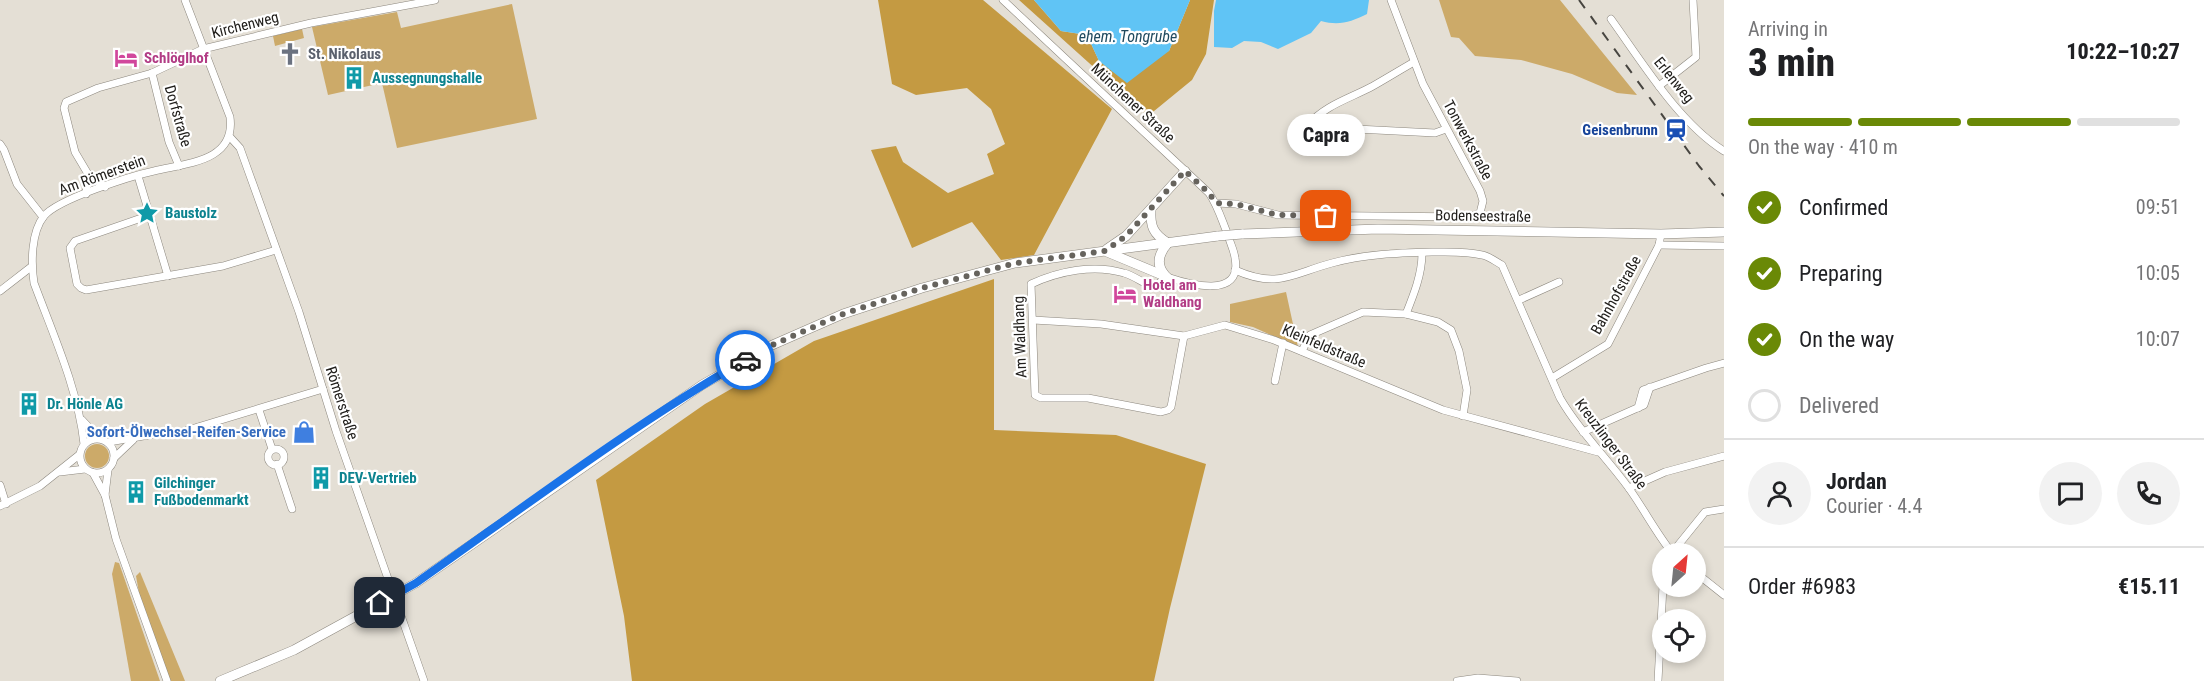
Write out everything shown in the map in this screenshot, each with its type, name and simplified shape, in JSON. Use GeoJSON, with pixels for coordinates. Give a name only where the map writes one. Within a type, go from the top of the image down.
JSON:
{"type":"FeatureCollection","features":[{"type":"Feature","properties":{"kind":"main road"},"geometry":{"type":"LineString","coordinates":[[1105,251],[1126,236],[1185,171]]}},
{"type":"Feature","properties":{"kind":"main road"},"geometry":{"type":"LineString","coordinates":[[1151,209],[1152,229],[1168,243],[1159,259],[1159,266],[1167,277]]}},
{"type":"Feature","properties":{"kind":"main road","name":"Bodenseestraße"},"geometry":{"type":"LineString","coordinates":[[220,681],[294,650],[416,583],[702,385],[770,346],[843,314],[922,288],[1016,263],[1242,234],[1378,229],[1661,234],[1724,232]]}},
{"type":"Feature","properties":{"kind":"main road"},"geometry":{"type":"LineString","coordinates":[[1105,251],[1167,277]]}},
{"type":"Feature","properties":{"kind":"street"},"geometry":{"type":"LineString","coordinates":[[194,0],[186,1],[230,117],[230,136]]}},
{"type":"Feature","properties":{"kind":"street","name":"Kirchenweg"},"geometry":{"type":"LineString","coordinates":[[203,49],[321,21],[435,0]]}},
{"type":"Feature","properties":{"kind":"street","name":"Münchener Straße"},"geometry":{"type":"LineString","coordinates":[[1003,0],[1209,193],[1216,203]]}},
{"type":"Feature","properties":{"kind":"street","name":"Tonwerkstraße"},"geometry":{"type":"LineString","coordinates":[[1216,203],[1236,204],[1278,215],[1469,217],[1477,215],[1482,209],[1480,191],[1446,129],[1414,62],[1391,0]]}},
{"type":"Feature","properties":{"kind":"street"},"geometry":{"type":"LineString","coordinates":[[1659,86],[1695,57],[1693,0]]}},
{"type":"Feature","properties":{"kind":"street","name":"Erlenweg"},"geometry":{"type":"LineString","coordinates":[[1611,19],[1659,86],[1700,133],[1724,151]]}},
{"type":"Feature","properties":{"kind":"street","name":"Dorfstraße"},"geometry":{"type":"LineString","coordinates":[[105,187],[88,174],[75,152],[64,105],[98,88],[152,73],[203,49]]}},
{"type":"Feature","properties":{"kind":"street"},"geometry":{"type":"LineString","coordinates":[[1414,62],[1372,87],[1340,101],[1316,116],[1308,125],[1435,133],[1446,129]]}},
{"type":"Feature","properties":{"kind":"street","name":"Dorfstraße"},"geometry":{"type":"LineString","coordinates":[[152,73],[169,141],[179,166]]}},
{"type":"Feature","properties":{"kind":"street","name":"Am Römerstein"},"geometry":{"type":"LineString","coordinates":[[43,217],[52,208],[105,187],[208,157],[223,146],[230,136]]}},
{"type":"Feature","properties":{"kind":"street","name":"Römerstraße"},"geometry":{"type":"LineString","coordinates":[[230,136],[240,148],[299,312],[336,431],[424,681]]}},
{"type":"Feature","properties":{"kind":"street"},"geometry":{"type":"LineString","coordinates":[[0,144],[17,184],[43,217],[34,246],[31,267],[34,283],[80,418],[84,444]]}},
{"type":"Feature","properties":{"kind":"street"},"geometry":{"type":"LineString","coordinates":[[86,194],[88,174]]}},
{"type":"Feature","properties":{"kind":"street"},"geometry":{"type":"LineString","coordinates":[[138,176],[168,276]]}},
{"type":"Feature","properties":{"kind":"street"},"geometry":{"type":"LineString","coordinates":[[1167,277],[1207,287],[1226,282],[1235,270],[1235,256],[1216,203]]}},
{"type":"Feature","properties":{"kind":"street"},"geometry":{"type":"LineString","coordinates":[[150,215],[72,244],[70,248],[77,284],[81,288],[86,290],[223,266],[276,250]]}},
{"type":"Feature","properties":{"kind":"street","name":"Bahnhofstraße"},"geometry":{"type":"LineString","coordinates":[[1552,378],[1608,344],[1659,245],[1661,234]]}},
{"type":"Feature","properties":{"kind":"street"},"geometry":{"type":"LineString","coordinates":[[1659,245],[1724,246]]}},
{"type":"Feature","properties":{"kind":"street","name":"Kreuzlinger Straße"},"geometry":{"type":"LineString","coordinates":[[1235,270],[1267,281],[1360,256],[1386,253],[1461,252],[1485,255],[1502,265],[1560,398],[1571,418],[1629,488],[1665,543]]}},
{"type":"Feature","properties":{"kind":"street"},"geometry":{"type":"LineString","coordinates":[[1406,314],[1416,290],[1422,253]]}},
{"type":"Feature","properties":{"kind":"street"},"geometry":{"type":"LineString","coordinates":[[0,291],[31,267]]}},
{"type":"Feature","properties":{"kind":"street","name":"Am Waldhang"},"geometry":{"type":"LineString","coordinates":[[1167,277],[1154,287],[1126,273],[1087,269],[1064,273],[1031,284],[1035,395],[1041,398],[1088,398],[1161,412],[1168,410],[1171,407],[1184,336]]}},
{"type":"Feature","properties":{"kind":"street"},"geometry":{"type":"LineString","coordinates":[[1519,300],[1559,282]]}},
{"type":"Feature","properties":{"kind":"street"},"geometry":{"type":"LineString","coordinates":[[1302,351],[1310,335],[1363,312],[1406,314],[1438,322],[1451,330],[1457,345],[1467,390],[1463,416]]}},
{"type":"Feature","properties":{"kind":"street","name":"Kleinfeldstraße"},"geometry":{"type":"LineString","coordinates":[[1033,320],[1101,324],[1184,336],[1225,325],[1302,351],[1443,410],[1598,452]]}},
{"type":"Feature","properties":{"kind":"street"},"geometry":{"type":"LineString","coordinates":[[1275,381],[1283,344]]}},
{"type":"Feature","properties":{"kind":"street"},"geometry":{"type":"LineString","coordinates":[[1583,432],[1644,405],[1650,387],[1724,363]]}},
{"type":"Feature","properties":{"kind":"street"},"geometry":{"type":"LineString","coordinates":[[80,418],[99,438],[109,442],[155,434],[178,433],[323,389]]}},
{"type":"Feature","properties":{"kind":"street"},"geometry":{"type":"LineString","coordinates":[[259,410],[272,449]]}},
{"type":"Feature","properties":{"kind":"street"},"geometry":{"type":"LineString","coordinates":[[0,485],[3,505],[27,494],[60,472],[79,455],[84,444],[99,438]]}},
{"type":"Feature","properties":{"kind":"street"},"geometry":{"type":"LineString","coordinates":[[105,495],[108,470],[114,458],[135,438]]}},
{"type":"Feature","properties":{"kind":"street"},"geometry":{"type":"LineString","coordinates":[[109,442],[114,458]]}},
{"type":"Feature","properties":{"kind":"street"},"geometry":{"type":"LineString","coordinates":[[272,449],[280,450],[283,454],[283,459],[277,464],[272,464],[268,458],[272,449]]}},
{"type":"Feature","properties":{"kind":"street"},"geometry":{"type":"LineString","coordinates":[[79,455],[85,469]]}},
{"type":"Feature","properties":{"kind":"street"},"geometry":{"type":"LineString","coordinates":[[1629,488],[1665,472],[1724,456]]}},
{"type":"Feature","properties":{"kind":"street"},"geometry":{"type":"LineString","coordinates":[[277,464],[292,509]]}},
{"type":"Feature","properties":{"kind":"street"},"geometry":{"type":"LineString","coordinates":[[60,472],[85,469],[93,473],[105,495],[116,539],[167,681]]}},
{"type":"Feature","properties":{"kind":"street"},"geometry":{"type":"LineString","coordinates":[[93,473],[108,470]]}},
{"type":"Feature","properties":{"kind":"street"},"geometry":{"type":"LineString","coordinates":[[1680,543],[1705,512],[1724,509]]}},
{"type":"Feature","properties":{"kind":"street"},"geometry":{"type":"LineString","coordinates":[[1706,581],[1724,595]]}},
{"type":"Feature","properties":{"kind":"street"},"geometry":{"type":"LineString","coordinates":[[1658,681],[1662,597]]}},
{"type":"Feature","properties":{"kind":"street"},"geometry":{"type":"LineString","coordinates":[[1458,681],[1478,678],[1517,681]]}},
{"type":"Feature","properties":{"kind":"shaded area"},"geometry":{"type":"Polygon","coordinates":[[[878,0],[983,0],[1112,109],[1034,255],[1001,260],[972,222],[912,248],[871,150],[896,146],[903,162],[948,193],[994,174],[987,154],[1005,144],[991,109],[967,88],[916,95],[892,84],[878,0]]]}},
{"type":"Feature","properties":{"kind":"shaded area"},"geometry":{"type":"Polygon","coordinates":[[[1019,0],[1034,0],[1061,31],[1087,35],[1099,61],[1169,51],[1190,0],[1214,0],[1206,54],[1192,80],[1148,116],[1019,0]]]}},
{"type":"Feature","properties":{"kind":"shaded area"},"geometry":{"type":"Polygon","coordinates":[[[1439,0],[1560,0],[1637,95],[1617,93],[1572,74],[1521,60],[1475,56],[1459,38],[1451,37],[1439,0]]]}},
{"type":"Feature","properties":{"kind":"shaded area"},"geometry":{"type":"Polygon","coordinates":[[[512,4],[537,119],[397,148],[382,83],[328,95],[312,27],[397,12],[401,28],[512,4]]]}},
{"type":"Feature","properties":{"kind":"shaded area"},"geometry":{"type":"Polygon","coordinates":[[[302,29],[304,38],[275,46],[273,36],[302,29]]]}},
{"type":"Feature","properties":{"kind":"shaded area"},"geometry":{"type":"Polygon","coordinates":[[[994,279],[994,430],[1116,435],[1206,464],[1154,681],[632,681],[624,616],[596,480],[705,404],[814,341],[994,279]]]}},
{"type":"Feature","properties":{"kind":"shaded area"},"geometry":{"type":"Polygon","coordinates":[[[1286,292],[1298,347],[1253,327],[1230,322],[1230,304],[1286,292]]]}},
{"type":"Feature","properties":{"kind":"shaded area"},"geometry":{"type":"Polygon","coordinates":[[[97,444],[106,447],[109,456],[106,465],[97,468],[88,465],[85,456],[88,447],[97,444]]]}},
{"type":"Feature","properties":{"kind":"shaded area"},"geometry":{"type":"Polygon","coordinates":[[[115,562],[119,563],[160,681],[131,681],[112,574],[115,562]]]}},
{"type":"Feature","properties":{"kind":"shaded area"},"geometry":{"type":"Polygon","coordinates":[[[140,572],[185,681],[170,681],[139,593],[136,576],[140,572]]]}},
{"type":"Feature","properties":{"kind":"water","name":"ehem. Tongrube"},"geometry":{"type":"Polygon","coordinates":[[[1034,0],[1190,0],[1169,51],[1127,83],[1099,61],[1087,35],[1061,31],[1034,0]]]}},
{"type":"Feature","properties":{"kind":"water"},"geometry":{"type":"Polygon","coordinates":[[[1216,0],[1369,0],[1367,14],[1345,22],[1321,21],[1311,33],[1278,49],[1261,42],[1244,41],[1232,48],[1214,47],[1216,0]]]}},
{"type":"Feature","properties":{"kind":"railway"},"geometry":{"type":"LineString","coordinates":[[1579,0],[1699,166],[1724,196]]}},
{"type":"Feature","properties":{"kind":"way so far"},"geometry":{"type":"LineString","coordinates":[[745,360],[770,346],[843,314],[922,288],[1016,263],[1105,251],[1126,236],[1185,171],[1209,193],[1216,203],[1236,204],[1278,215],[1326,216]]}},
{"type":"Feature","properties":{"kind":"place","name":"St. Nikolaus"},"geometry":{"type":"Point","coordinates":[290,54]}},
{"type":"Feature","properties":{"kind":"place","name":"Schlöglhof"},"geometry":{"type":"Point","coordinates":[126,58]}},
{"type":"Feature","properties":{"kind":"place","name":"Aussegnungshalle"},"geometry":{"type":"Point","coordinates":[354,78]}},
{"type":"Feature","properties":{"kind":"place","name":"Geisenbrunn"},"geometry":{"type":"Point","coordinates":[1676,130]}},
{"type":"Feature","properties":{"kind":"place","name":"Baustolz"},"geometry":{"type":"Point","coordinates":[147,213]}},
{"type":"Feature","properties":{"kind":"place","name":"Capra"},"geometry":{"type":"Point","coordinates":[1326,216]}},
{"type":"Feature","properties":{"kind":"place","name":"Hotel am Waldhang"},"geometry":{"type":"Point","coordinates":[1125,294]}},
{"type":"Feature","properties":{"kind":"place","name":"Dr. Hönle AG"},"geometry":{"type":"Point","coordinates":[29,404]}},
{"type":"Feature","properties":{"kind":"place","name":"Sofort-Ölwechsel-Reifen-Service"},"geometry":{"type":"Point","coordinates":[304,432]}},
{"type":"Feature","properties":{"kind":"place","name":"DEV-Vertrieb"},"geometry":{"type":"Point","coordinates":[321,478]}},
{"type":"Feature","properties":{"kind":"place","name":"Gilchinger Fußbodenmarkt"},"geometry":{"type":"Point","coordinates":[136,492]}},
{"type":"Feature","properties":{"kind":"route"},"geometry":{"type":"LineString","coordinates":[[380,603],[416,583],[581,467],[702,385],[745,360]]}}]}
